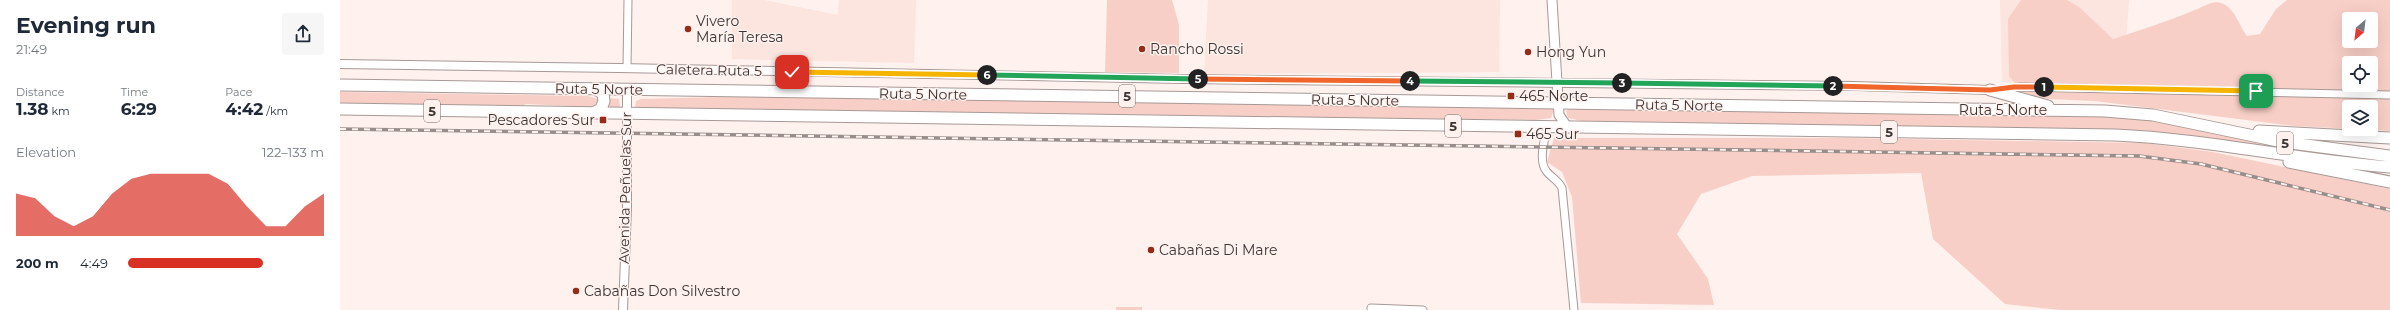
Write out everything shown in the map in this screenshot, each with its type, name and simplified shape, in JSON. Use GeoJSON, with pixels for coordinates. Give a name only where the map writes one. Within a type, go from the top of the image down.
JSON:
{"type":"FeatureCollection","features":[{"type":"Feature","properties":{"kind":"highway","name":"Ruta 5 Norte"},"geometry":{"type":"LineString","coordinates":[[340,85],[1558,102],[2140,113],[2181,120],[2283,142],[2390,156]]}},
{"type":"Feature","properties":{"kind":"highway"},"geometry":{"type":"LineString","coordinates":[[591,114],[601,109],[604,102],[602,94],[596,89]]}},
{"type":"Feature","properties":{"kind":"highway"},"geometry":{"type":"LineString","coordinates":[[1990,90],[2040,104],[2080,111]]}},
{"type":"Feature","properties":{"kind":"highway","name":"Ruta 5 Norte"},"geometry":{"type":"LineString","coordinates":[[340,110],[1548,128],[2103,134],[2209,143],[2318,160],[2390,167]]}},
{"type":"Feature","properties":{"kind":"highway"},"geometry":{"type":"LineString","coordinates":[[2181,120],[2278,133],[2390,138]]}},
{"type":"Feature","properties":{"kind":"highway"},"geometry":{"type":"LineString","coordinates":[[2209,143],[2314,168],[2390,182]]}},
{"type":"Feature","properties":{"kind":"main road"},"geometry":{"type":"LineString","coordinates":[[1552,0],[1559,115],[1568,128]]}},
{"type":"Feature","properties":{"kind":"main road"},"geometry":{"type":"LineString","coordinates":[[1548,128],[1559,115]]}},
{"type":"Feature","properties":{"kind":"street"},"geometry":{"type":"LineString","coordinates":[[627,68],[628,0]]}},
{"type":"Feature","properties":{"kind":"street","name":"Caletera Ruta 5"},"geometry":{"type":"LineString","coordinates":[[340,64],[1183,79],[1854,86],[1990,90]]}},
{"type":"Feature","properties":{"kind":"street"},"geometry":{"type":"LineString","coordinates":[[1990,90],[2021,87],[2390,96]]}},
{"type":"Feature","properties":{"kind":"street","name":"Avenida Peñuelas Sur"},"geometry":{"type":"LineString","coordinates":[[623,310],[627,208],[627,89]]}},
{"type":"Feature","properties":{"kind":"street"},"geometry":{"type":"LineString","coordinates":[[1548,128],[1545,137],[1543,165],[1547,172],[1556,179],[1562,188],[1574,310]]}},
{"type":"Feature","properties":{"kind":"street"},"geometry":{"type":"LineString","coordinates":[[1371,308],[1423,310]]}},
{"type":"Feature","properties":{"kind":"shaded area"},"geometry":{"type":"Polygon","coordinates":[[[732,0],[764,0],[838,15],[839,0],[916,0],[914,63],[732,59],[732,0]]]}},
{"type":"Feature","properties":{"kind":"shaded area","name":"Rancho Rossi"},"geometry":{"type":"Polygon","coordinates":[[[1107,0],[1172,0],[1179,25],[1179,73],[1105,72],[1107,0]]]}},
{"type":"Feature","properties":{"kind":"shaded area"},"geometry":{"type":"Polygon","coordinates":[[[1208,0],[1500,0],[1499,72],[1204,74],[1208,0]]]}},
{"type":"Feature","properties":{"kind":"shaded area"},"geometry":{"type":"Polygon","coordinates":[[[2000,0],[2129,0],[2123,84],[2002,82],[2000,0]]]}},
{"type":"Feature","properties":{"kind":"shaded area"},"geometry":{"type":"Polygon","coordinates":[[[2021,0],[2067,0],[2079,7],[2113,39],[2165,22],[2215,2],[2226,5],[2233,12],[2247,36],[2260,34],[2276,9],[2287,0],[2390,0],[2390,131],[2378,130],[2378,100],[2342,100],[2342,129],[2295,126],[2095,101],[2048,99],[2023,93],[2009,76],[2008,19],[2021,0]]]}},
{"type":"Feature","properties":{"kind":"shaded area"},"geometry":{"type":"Polygon","coordinates":[[[340,92],[587,96],[599,99],[598,105],[592,107],[525,104],[524,106],[340,104],[340,92]]]}},
{"type":"Feature","properties":{"kind":"shaded area"},"geometry":{"type":"Polygon","coordinates":[[[760,96],[1555,107],[1551,118],[1536,120],[635,108],[636,101],[641,99],[760,96]]]}},
{"type":"Feature","properties":{"kind":"shaded area"},"geometry":{"type":"Polygon","coordinates":[[[608,98],[619,99],[620,106],[618,108],[606,108],[608,98]]]}},
{"type":"Feature","properties":{"kind":"shaded area"},"geometry":{"type":"Polygon","coordinates":[[[1572,107],[2097,116],[2154,120],[2310,152],[2306,154],[2175,134],[2120,130],[1587,122],[1568,118],[1566,111],[1572,107]]]}},
{"type":"Feature","properties":{"kind":"shaded area"},"geometry":{"type":"Polygon","coordinates":[[[1554,138],[1848,138],[2145,143],[2213,152],[2390,189],[2390,310],[2060,310],[2005,304],[1933,239],[1921,173],[1752,176],[1701,194],[1677,234],[1708,279],[1714,305],[1581,303],[1572,197],[1562,172],[1547,162],[1554,138]]]}},
{"type":"Feature","properties":{"kind":"shaded area"},"geometry":{"type":"Polygon","coordinates":[[[1116,307],[1142,307],[1142,310],[1116,310],[1116,307]]]}},
{"type":"Feature","properties":{"kind":"railway"},"geometry":{"type":"LineString","coordinates":[[340,129],[2139,156],[2201,164],[2390,210]]}},
{"type":"Feature","properties":{"kind":"place","name":"Vivero María Teresa"},"geometry":{"type":"Point","coordinates":[688,29]}},
{"type":"Feature","properties":{"kind":"place","name":"Rancho Rossi"},"geometry":{"type":"Point","coordinates":[1142,49]}},
{"type":"Feature","properties":{"kind":"place","name":"Hong Yun"},"geometry":{"type":"Point","coordinates":[1528,52]}},
{"type":"Feature","properties":{"kind":"place","name":"465 Norte"},"geometry":{"type":"Point","coordinates":[1511,96]}},
{"type":"Feature","properties":{"kind":"place","name":"Pescadores Sur"},"geometry":{"type":"Point","coordinates":[603,120]}},
{"type":"Feature","properties":{"kind":"place","name":"465 Sur"},"geometry":{"type":"Point","coordinates":[1518,134]}},
{"type":"Feature","properties":{"kind":"place","name":"Cabañas Di Mare"},"geometry":{"type":"Point","coordinates":[1151,250]}},
{"type":"Feature","properties":{"kind":"place","name":"Cabañas Don Silvestro"},"geometry":{"type":"Point","coordinates":[576,291]}},
{"type":"Feature","properties":{"kind":"route"},"geometry":{"type":"LineString","coordinates":[[792,72],[1183,79],[1854,86],[1967,88],[1990,90],[2021,87],[2126,90],[2256,91]]}}]}
